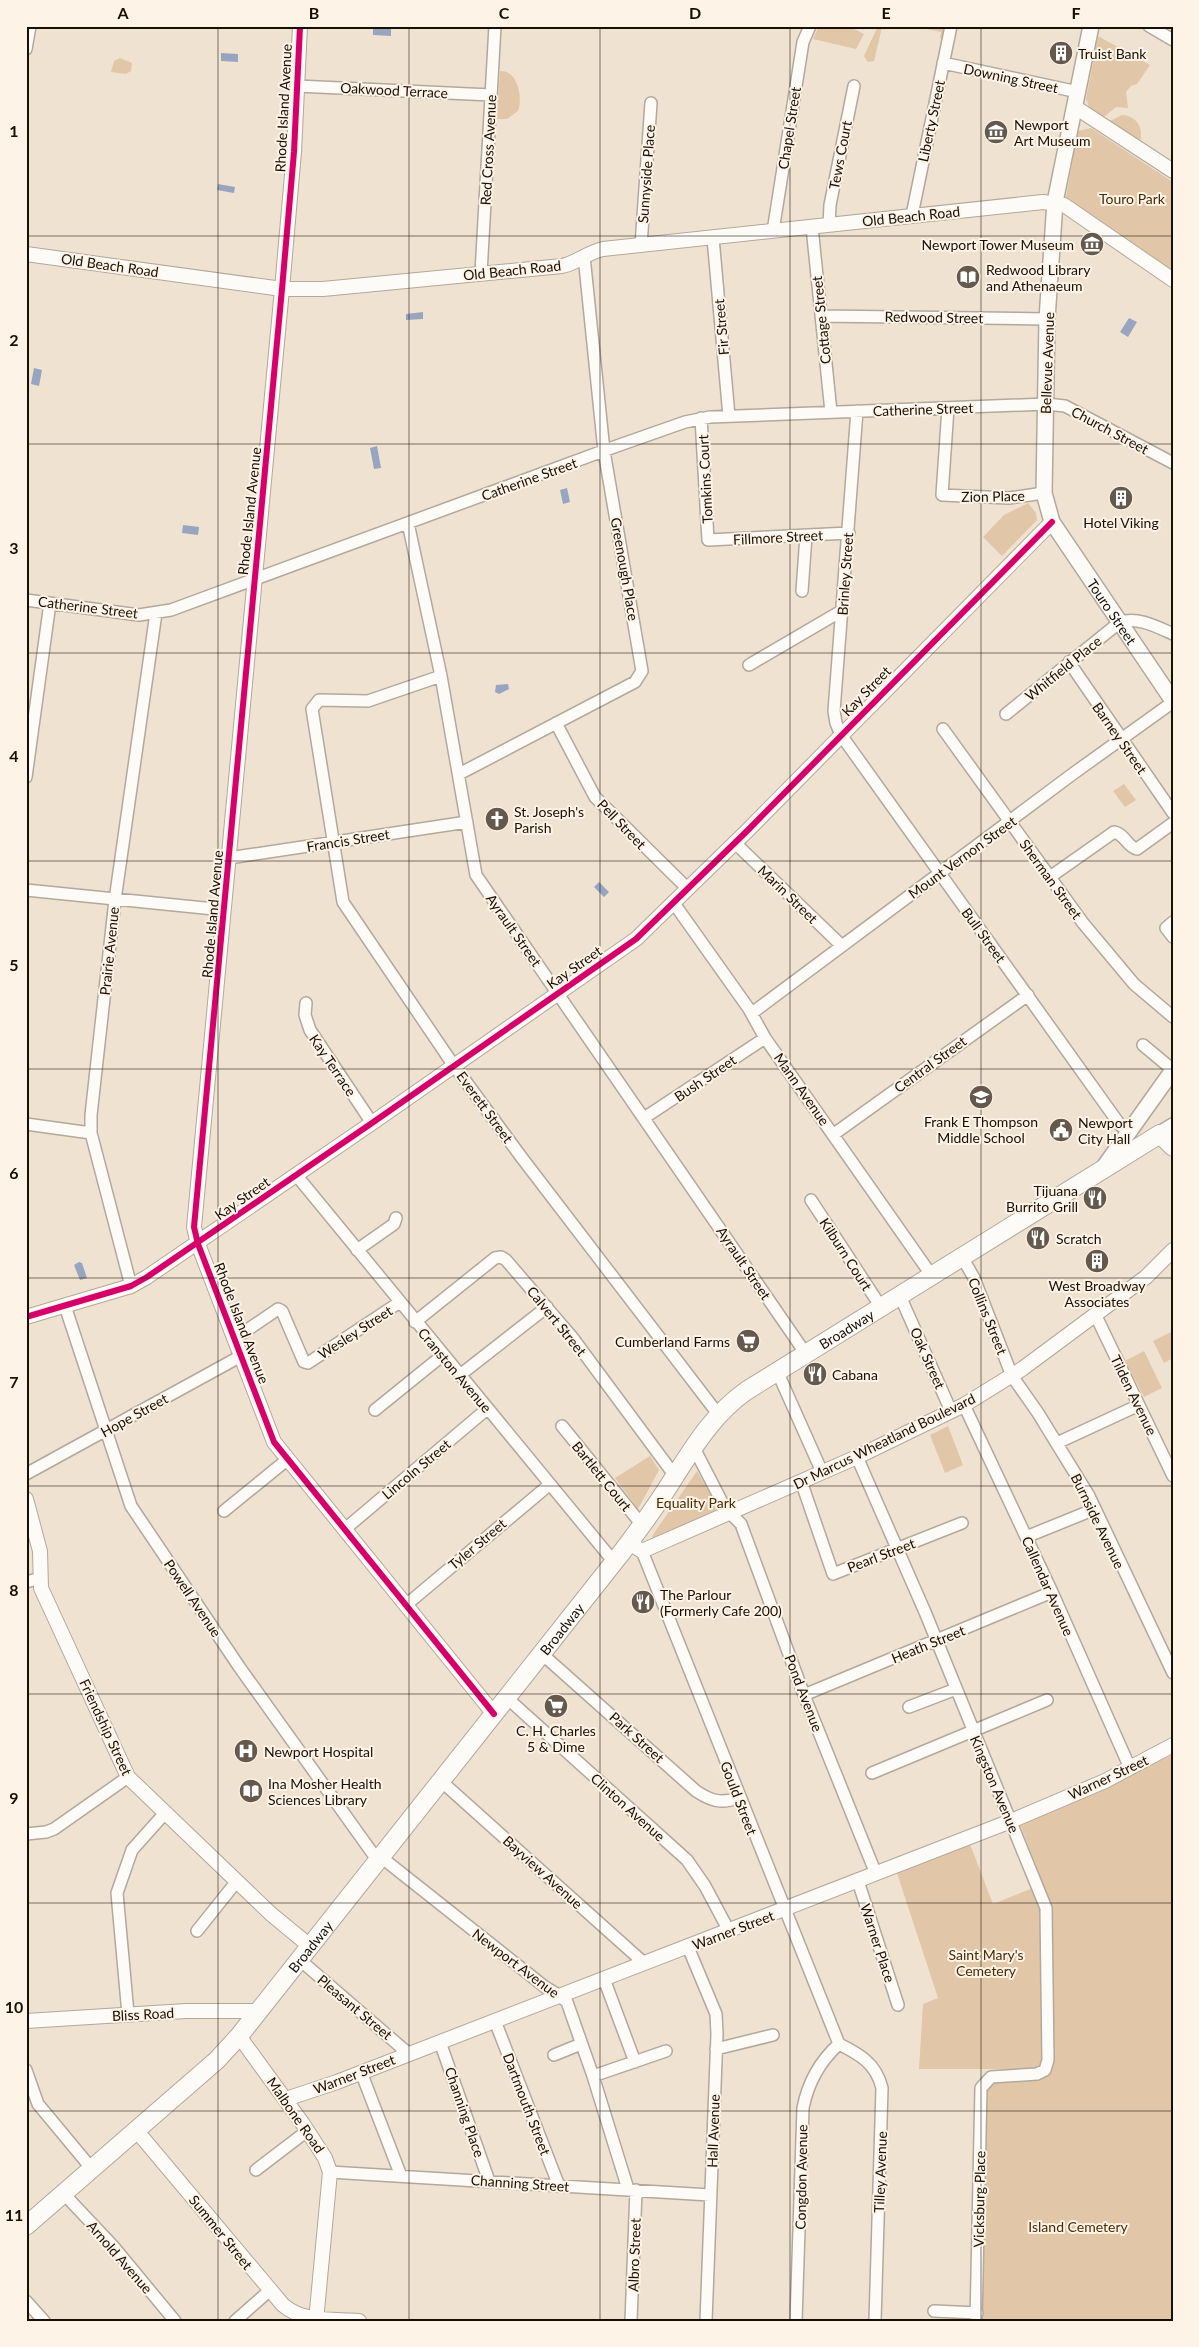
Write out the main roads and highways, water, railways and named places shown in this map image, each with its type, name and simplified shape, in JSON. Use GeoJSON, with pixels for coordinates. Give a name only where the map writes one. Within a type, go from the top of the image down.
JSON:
{"type":"FeatureCollection","features":[{"type":"Feature","properties":{"kind":"main road","name":"Bellevue Avenue"},"geometry":{"type":"LineString","coordinates":[[1052,522],[1044,493],[1047,319],[1055,202],[1091,26]]}},
{"type":"Feature","properties":{"kind":"main road","name":"Touro Street"},"geometry":{"type":"LineString","coordinates":[[1052,522],[1171,695]]}},
{"type":"Feature","properties":{"kind":"main road"},"geometry":{"type":"LineString","coordinates":[[1102,1170],[1173,1070]]}},
{"type":"Feature","properties":{"kind":"main road"},"geometry":{"type":"LineString","coordinates":[[1166,1130],[1173,1148]]}},
{"type":"Feature","properties":{"kind":"main road","name":"Broadway"},"geometry":{"type":"LineString","coordinates":[[26,2226],[217,2060],[239,2036],[614,1562],[635,1547],[642,1525],[693,1446],[718,1414],[746,1390],[881,1308],[902,1301],[932,1276],[1166,1130]]}},
{"type":"Feature","properties":{"kind":"water"},"geometry":{"type":"Polygon","coordinates":[[[373,26],[391,27],[391,36],[373,35],[373,26]]]}},
{"type":"Feature","properties":{"kind":"water"},"geometry":{"type":"Polygon","coordinates":[[[221,53],[238,54],[238,62],[221,61],[221,53]]]}},
{"type":"Feature","properties":{"kind":"water"},"geometry":{"type":"Polygon","coordinates":[[[218,184],[235,187],[234,193],[217,190],[218,184]]]}},
{"type":"Feature","properties":{"kind":"water"},"geometry":{"type":"Polygon","coordinates":[[[423,312],[423,319],[406,320],[406,314],[423,312]]]}},
{"type":"Feature","properties":{"kind":"water"},"geometry":{"type":"Polygon","coordinates":[[[1129,318],[1137,322],[1128,337],[1120,332],[1129,318]]]}},
{"type":"Feature","properties":{"kind":"water"},"geometry":{"type":"Polygon","coordinates":[[[34,368],[42,370],[39,386],[31,384],[34,368]]]}},
{"type":"Feature","properties":{"kind":"water"},"geometry":{"type":"Polygon","coordinates":[[[377,446],[381,468],[374,469],[370,448],[377,446]]]}},
{"type":"Feature","properties":{"kind":"water"},"geometry":{"type":"Polygon","coordinates":[[[567,488],[570,502],[563,504],[560,490],[567,488]]]}},
{"type":"Feature","properties":{"kind":"water"},"geometry":{"type":"Polygon","coordinates":[[[183,525],[199,527],[198,535],[182,533],[183,525]]]}},
{"type":"Feature","properties":{"kind":"water"},"geometry":{"type":"Polygon","coordinates":[[[508,684],[509,689],[499,694],[495,692],[496,685],[508,684]]]}},
{"type":"Feature","properties":{"kind":"water"},"geometry":{"type":"Polygon","coordinates":[[[599,882],[609,892],[604,897],[594,887],[599,882]]]}},
{"type":"Feature","properties":{"kind":"water"},"geometry":{"type":"Polygon","coordinates":[[[79,1262],[82,1263],[87,1278],[80,1280],[74,1265],[79,1262]]]}},
{"type":"Feature","properties":{"kind":"place","name":"Truist Bank"},"geometry":{"type":"Point","coordinates":[1061,53]}},
{"type":"Feature","properties":{"kind":"place","name":"Newport Art Museum"},"geometry":{"type":"Point","coordinates":[996,132]}},
{"type":"Feature","properties":{"kind":"place","name":"Newport Tower Museum"},"geometry":{"type":"Point","coordinates":[1092,244]}},
{"type":"Feature","properties":{"kind":"place","name":"Redwood Library and Athenaeum"},"geometry":{"type":"Point","coordinates":[968,277]}},
{"type":"Feature","properties":{"kind":"place","name":"Hotel Viking"},"geometry":{"type":"Point","coordinates":[1121,498]}},
{"type":"Feature","properties":{"kind":"place","name":"St. Joseph's Parish"},"geometry":{"type":"Point","coordinates":[497,819]}},
{"type":"Feature","properties":{"kind":"place","name":"Frank E Thompson Middle School"},"geometry":{"type":"Point","coordinates":[981,1097]}},
{"type":"Feature","properties":{"kind":"place","name":"Newport City Hall"},"geometry":{"type":"Point","coordinates":[1061,1130]}},
{"type":"Feature","properties":{"kind":"place","name":"Tijuana Burrito Grill"},"geometry":{"type":"Point","coordinates":[1095,1198]}},
{"type":"Feature","properties":{"kind":"place","name":"Scratch"},"geometry":{"type":"Point","coordinates":[1038,1238]}},
{"type":"Feature","properties":{"kind":"place","name":"West Broadway Associates"},"geometry":{"type":"Point","coordinates":[1097,1261]}},
{"type":"Feature","properties":{"kind":"place","name":"Cumberland Farms"},"geometry":{"type":"Point","coordinates":[748,1341]}},
{"type":"Feature","properties":{"kind":"place","name":"Cabana"},"geometry":{"type":"Point","coordinates":[815,1374]}},
{"type":"Feature","properties":{"kind":"place","name":"The Parlour (Formerly Cafe 200)"},"geometry":{"type":"Point","coordinates":[643,1602]}},
{"type":"Feature","properties":{"kind":"place","name":"C. H. Charles 5 & Dime"},"geometry":{"type":"Point","coordinates":[556,1706]}},
{"type":"Feature","properties":{"kind":"place","name":"Newport Hospital"},"geometry":{"type":"Point","coordinates":[246,1751]}},
{"type":"Feature","properties":{"kind":"place","name":"Ina Mosher Health Sciences Library"},"geometry":{"type":"Point","coordinates":[251,1791]}},
{"type":"Feature","properties":{"kind":"park label","name":"Touro Park"},"geometry":{"type":"Point","coordinates":[1132,198]}},
{"type":"Feature","properties":{"kind":"park label","name":"Equality Park"},"geometry":{"type":"Point","coordinates":[696,1502]}},
{"type":"Feature","properties":{"kind":"park label","name":"Saint Mary's Cemetery"},"geometry":{"type":"Point","coordinates":[986,1962]}},
{"type":"Feature","properties":{"kind":"park label","name":"Island Cemetery"},"geometry":{"type":"Point","coordinates":[1078,2226]}}]}
